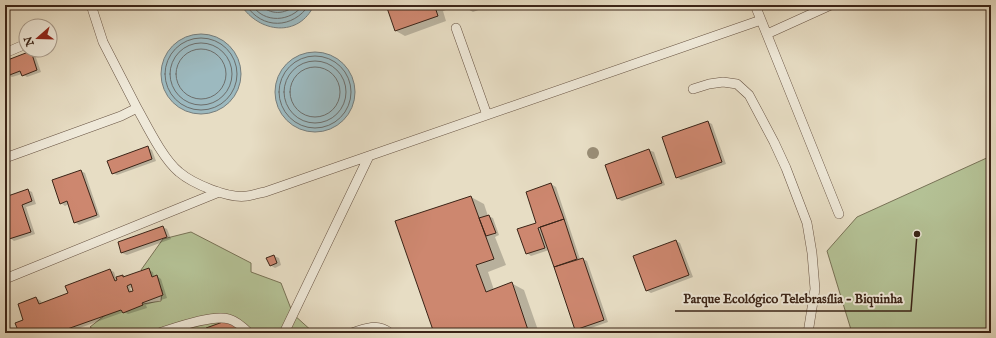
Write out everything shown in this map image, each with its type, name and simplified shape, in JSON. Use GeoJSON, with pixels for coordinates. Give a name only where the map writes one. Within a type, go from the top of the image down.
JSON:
{"type":"FeatureCollection","features":[{"type":"Feature","properties":{"kind":"lane"},"geometry":{"type":"LineString","coordinates":[[91,5],[103,42],[136,108],[165,156],[178,172],[202,187],[231,195],[246,196],[265,192],[761,20]]}},
{"type":"Feature","properties":{"kind":"lane"},"geometry":{"type":"LineString","coordinates":[[755,5],[839,214]]}},
{"type":"Feature","properties":{"kind":"lane"},"geometry":{"type":"LineString","coordinates":[[767,34],[831,5]]}},
{"type":"Feature","properties":{"kind":"lane"},"geometry":{"type":"LineString","coordinates":[[456,28],[487,115]]}},
{"type":"Feature","properties":{"kind":"lane"},"geometry":{"type":"LineString","coordinates":[[5,53],[18,47]]}},
{"type":"Feature","properties":{"kind":"lane"},"geometry":{"type":"LineString","coordinates":[[693,89],[709,84],[723,82],[737,84],[749,95],[780,155],[807,223],[812,253],[814,289],[808,333]]}},
{"type":"Feature","properties":{"kind":"lane"},"geometry":{"type":"LineString","coordinates":[[5,158],[120,116],[136,108]]}},
{"type":"Feature","properties":{"kind":"lane"},"geometry":{"type":"LineString","coordinates":[[284,333],[369,156]]}},
{"type":"Feature","properties":{"kind":"lane"},"geometry":{"type":"LineString","coordinates":[[5,279],[219,192]]}},
{"type":"Feature","properties":{"kind":"lane"},"geometry":{"type":"LineString","coordinates":[[159,333],[202,321],[227,318],[237,322],[249,333]]}},
{"type":"Feature","properties":{"kind":"lane"},"geometry":{"type":"LineString","coordinates":[[352,333],[371,327],[380,327],[390,333]]}},
{"type":"Feature","properties":{"kind":"green space"},"geometry":{"type":"Polygon","coordinates":[[[991,156],[991,333],[852,333],[827,251],[857,217],[991,156]]]}},
{"type":"Feature","properties":{"kind":"green space"},"geometry":{"type":"Polygon","coordinates":[[[191,232],[251,263],[251,272],[281,283],[293,314],[314,333],[98,333],[90,327],[113,309],[161,301],[162,290],[141,270],[163,239],[191,232]]]}},
{"type":"Feature","properties":{"kind":"water"},"geometry":{"type":"Polygon","coordinates":[[[241,5],[314,5],[307,16],[299,23],[289,27],[279,28],[268,26],[258,21],[241,5]]]}},
{"type":"Feature","properties":{"kind":"water"},"geometry":{"type":"Polygon","coordinates":[[[201,34],[216,37],[229,46],[238,59],[241,74],[238,89],[229,102],[216,111],[201,114],[186,111],[173,102],[164,89],[161,74],[164,59],[173,46],[186,37],[201,34]]]}},
{"type":"Feature","properties":{"kind":"water"},"geometry":{"type":"Polygon","coordinates":[[[315,52],[330,55],[343,64],[352,77],[355,92],[352,107],[343,120],[330,129],[315,132],[300,129],[287,120],[278,107],[275,92],[278,77],[287,64],[300,55],[315,52]]]}},
{"type":"Feature","properties":{"kind":"building"},"geometry":{"type":"Polygon","coordinates":[[[386,5],[439,5],[435,7],[438,16],[395,31],[386,5]]]}},
{"type":"Feature","properties":{"kind":"building"},"geometry":{"type":"Polygon","coordinates":[[[18,56],[18,58],[33,58],[37,70],[22,76],[20,71],[7,76],[7,74],[5,75],[5,61],[18,56]]]}},
{"type":"Feature","properties":{"kind":"building"},"geometry":{"type":"Polygon","coordinates":[[[708,121],[722,162],[676,178],[662,137],[708,121]]]}},
{"type":"Feature","properties":{"kind":"building"},"geometry":{"type":"Polygon","coordinates":[[[148,146],[152,159],[112,174],[107,161],[148,146]]]}},
{"type":"Feature","properties":{"kind":"building"},"geometry":{"type":"Polygon","coordinates":[[[649,149],[662,183],[617,199],[605,165],[649,149]]]}},
{"type":"Feature","properties":{"kind":"building"},"geometry":{"type":"Polygon","coordinates":[[[81,170],[97,215],[74,223],[67,201],[60,204],[52,180],[81,170]]]}},
{"type":"Feature","properties":{"kind":"building"},"geometry":{"type":"Polygon","coordinates":[[[551,183],[564,219],[538,228],[545,248],[526,254],[517,229],[536,223],[526,192],[551,183]]]}},
{"type":"Feature","properties":{"kind":"building"},"geometry":{"type":"Polygon","coordinates":[[[28,189],[32,201],[22,205],[31,232],[9,239],[5,229],[5,197],[28,189]]]}},
{"type":"Feature","properties":{"kind":"building"},"geometry":{"type":"Polygon","coordinates":[[[471,196],[494,259],[476,265],[486,292],[512,282],[529,333],[434,333],[395,221],[471,196]]]}},
{"type":"Feature","properties":{"kind":"building"},"geometry":{"type":"Polygon","coordinates":[[[489,215],[496,233],[486,236],[479,218],[489,215]]]}},
{"type":"Feature","properties":{"kind":"building"},"geometry":{"type":"Polygon","coordinates":[[[564,219],[577,259],[554,267],[540,227],[564,219]]]}},
{"type":"Feature","properties":{"kind":"building"},"geometry":{"type":"Polygon","coordinates":[[[163,226],[167,237],[121,253],[118,242],[163,226]]]}},
{"type":"Feature","properties":{"kind":"building"},"geometry":{"type":"Polygon","coordinates":[[[676,240],[689,275],[646,291],[633,256],[676,240]]]}},
{"type":"Feature","properties":{"kind":"building"},"geometry":{"type":"Polygon","coordinates":[[[274,255],[277,263],[270,266],[266,258],[274,255]]]}},
{"type":"Feature","properties":{"kind":"building"},"geometry":{"type":"Polygon","coordinates":[[[583,258],[604,320],[575,330],[554,267],[583,258]]]}},
{"type":"Feature","properties":{"kind":"building"},"geometry":{"type":"Polygon","coordinates":[[[149,268],[152,277],[157,275],[163,295],[142,303],[143,305],[123,313],[121,310],[56,333],[19,333],[15,323],[23,320],[18,304],[36,297],[39,304],[68,293],[65,286],[110,269],[115,281],[117,280],[116,277],[123,275],[123,277],[149,268]],[[131,284],[127,286],[129,292],[133,291],[131,284]]]}},
{"type":"Feature","properties":{"kind":"building"},"geometry":{"type":"Polygon","coordinates":[[[234,318],[239,333],[208,333],[206,328],[234,318]]]}},
{"type":"Feature","properties":{"kind":"place","name":"Parque Ecológico Telebrasília - Biquinha"},"geometry":{"type":"Point","coordinates":[917,234]}}]}
